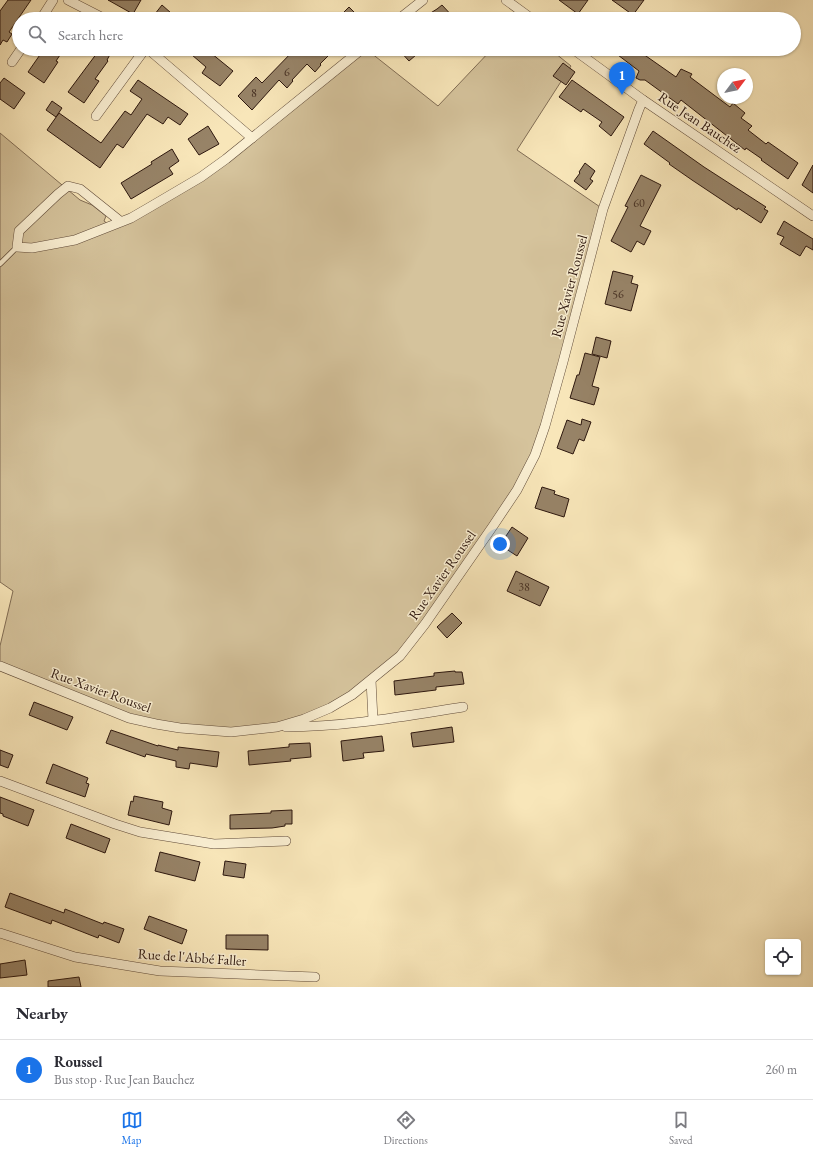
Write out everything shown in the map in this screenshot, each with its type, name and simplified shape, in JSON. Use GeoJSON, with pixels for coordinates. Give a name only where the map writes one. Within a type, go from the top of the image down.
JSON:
{"type":"FeatureCollection","features":[{"type":"Feature","properties":{"kind":"street"},"geometry":{"type":"LineString","coordinates":[[46,12],[54,0]]}},
{"type":"Feature","properties":{"kind":"street"},"geometry":{"type":"LineString","coordinates":[[68,0],[91,12]]}},
{"type":"Feature","properties":{"kind":"street"},"geometry":{"type":"LineString","coordinates":[[408,12],[423,0]]}},
{"type":"Feature","properties":{"kind":"street"},"geometry":{"type":"LineString","coordinates":[[506,0],[522,12]]}},
{"type":"Feature","properties":{"kind":"street"},"geometry":{"type":"LineString","coordinates":[[12,62],[16,56]]}},
{"type":"Feature","properties":{"kind":"street"},"geometry":{"type":"LineString","coordinates":[[96,116],[141,56]]}},
{"type":"Feature","properties":{"kind":"street"},"geometry":{"type":"LineString","coordinates":[[154,56],[252,138]]}},
{"type":"Feature","properties":{"kind":"street"},"geometry":{"type":"LineString","coordinates":[[120,221],[80,189],[68,186],[19,231],[16,247],[32,248],[76,240],[144,211],[201,177],[353,56]]}},
{"type":"Feature","properties":{"kind":"street","name":"Rue Jean Bauchez"},"geometry":{"type":"LineString","coordinates":[[583,56],[643,100],[813,216]]}},
{"type":"Feature","properties":{"kind":"street","name":"Rue Xavier Roussel"},"geometry":{"type":"LineString","coordinates":[[0,666],[129,718],[180,728],[231,732],[277,727],[304,719],[330,708],[352,695],[400,656],[425,624],[514,495],[535,455],[545,426],[604,209],[643,100]]}},
{"type":"Feature","properties":{"kind":"street"},"geometry":{"type":"LineString","coordinates":[[371,680],[374,720]]}},
{"type":"Feature","properties":{"kind":"street"},"geometry":{"type":"LineString","coordinates":[[277,727],[309,727],[463,708]]}},
{"type":"Feature","properties":{"kind":"street"},"geometry":{"type":"LineString","coordinates":[[0,781],[140,832],[214,844],[286,841]]}},
{"type":"Feature","properties":{"kind":"street","name":"Rue de l'Abbé Faller"},"geometry":{"type":"LineString","coordinates":[[0,933],[75,957],[160,971],[315,977]]}},
{"type":"Feature","properties":{"kind":"lane"},"geometry":{"type":"LineString","coordinates":[[0,264],[16,247]]}},
{"type":"Feature","properties":{"kind":"shaded area"},"geometry":{"type":"Polygon","coordinates":[[[357,56],[375,56],[438,106],[485,56],[559,56],[571,66],[517,150],[603,209],[535,455],[425,624],[371,680],[304,719],[231,732],[156,724],[0,666],[0,646],[13,591],[0,582],[0,133],[80,200],[92,205],[106,216],[104,221],[112,227],[239,153],[357,56]]]}},
{"type":"Feature","properties":{"kind":"building"},"geometry":{"type":"Polygon","coordinates":[[[8,0],[31,0],[23,12],[12,12],[12,28],[9,32],[12,34],[7,42],[3,40],[0,45],[0,11],[8,0]]]}},
{"type":"Feature","properties":{"kind":"building"},"geometry":{"type":"Polygon","coordinates":[[[108,0],[141,0],[134,12],[129,12],[108,0]]]}},
{"type":"Feature","properties":{"kind":"building"},"geometry":{"type":"Polygon","coordinates":[[[559,0],[588,0],[579,12],[575,12],[559,0]]]}},
{"type":"Feature","properties":{"kind":"building"},"geometry":{"type":"Polygon","coordinates":[[[612,0],[644,0],[635,12],[629,12],[612,0]]]}},
{"type":"Feature","properties":{"kind":"building"},"geometry":{"type":"Polygon","coordinates":[[[162,5],[170,12],[156,12],[162,5]]]}},
{"type":"Feature","properties":{"kind":"building"},"geometry":{"type":"Polygon","coordinates":[[[442,5],[448,12],[432,12],[442,5]]]}},
{"type":"Feature","properties":{"kind":"building"},"geometry":{"type":"Polygon","coordinates":[[[349,7],[354,12],[344,12],[349,7]]]}},
{"type":"Feature","properties":{"kind":"building"},"geometry":{"type":"Polygon","coordinates":[[[39,56],[59,56],[56,61],[58,62],[44,83],[28,72],[39,56]]]}},
{"type":"Feature","properties":{"kind":"building"},"geometry":{"type":"Polygon","coordinates":[[[95,56],[109,56],[107,60],[108,61],[95,79],[99,81],[84,103],[68,92],[95,56]]]}},
{"type":"Feature","properties":{"kind":"building"},"geometry":{"type":"Polygon","coordinates":[[[193,56],[215,56],[233,71],[220,86],[202,73],[206,67],[193,56]]]}},
{"type":"Feature","properties":{"kind":"building"},"geometry":{"type":"Polygon","coordinates":[[[288,56],[328,56],[315,72],[307,64],[292,80],[293,81],[287,88],[279,80],[252,110],[238,96],[256,77],[262,83],[288,56]]]}},
{"type":"Feature","properties":{"kind":"building"},"geometry":{"type":"Polygon","coordinates":[[[404,56],[415,56],[409,61],[404,56]]]}},
{"type":"Feature","properties":{"kind":"building"},"geometry":{"type":"Polygon","coordinates":[[[619,56],[646,56],[676,77],[681,69],[692,74],[690,77],[717,97],[717,104],[726,104],[730,107],[734,104],[745,113],[741,118],[752,126],[748,130],[766,144],[768,142],[798,163],[788,179],[746,148],[745,150],[681,100],[678,104],[645,80],[636,78],[639,71],[619,56]]]}},
{"type":"Feature","properties":{"kind":"building"},"geometry":{"type":"Polygon","coordinates":[[[563,63],[575,72],[566,85],[553,76],[563,63]]]}},
{"type":"Feature","properties":{"kind":"building"},"geometry":{"type":"Polygon","coordinates":[[[4,78],[25,93],[14,109],[0,99],[0,83],[4,78]]]}},
{"type":"Feature","properties":{"kind":"building"},"geometry":{"type":"Polygon","coordinates":[[[138,80],[188,114],[180,125],[168,117],[163,124],[147,114],[123,148],[117,144],[100,168],[47,130],[59,113],[101,143],[125,111],[131,115],[142,99],[130,91],[138,80]]]}},
{"type":"Feature","properties":{"kind":"building"},"geometry":{"type":"Polygon","coordinates":[[[572,80],[624,117],[611,136],[599,126],[602,122],[583,109],[581,112],[559,97],[572,80]]]}},
{"type":"Feature","properties":{"kind":"building"},"geometry":{"type":"Polygon","coordinates":[[[52,101],[62,108],[56,117],[46,110],[52,101]]]}},
{"type":"Feature","properties":{"kind":"building"},"geometry":{"type":"Polygon","coordinates":[[[208,126],[219,144],[199,155],[188,139],[208,126]]]}},
{"type":"Feature","properties":{"kind":"building"},"geometry":{"type":"Polygon","coordinates":[[[653,131],[704,167],[766,207],[764,209],[768,211],[761,223],[738,208],[737,210],[692,180],[644,144],[653,131]]]}},
{"type":"Feature","properties":{"kind":"building"},"geometry":{"type":"Polygon","coordinates":[[[172,149],[179,161],[169,168],[173,174],[131,199],[121,183],[152,164],[151,162],[172,149]]]}},
{"type":"Feature","properties":{"kind":"building"},"geometry":{"type":"Polygon","coordinates":[[[585,163],[595,171],[590,179],[593,181],[586,190],[574,181],[585,163]]]}},
{"type":"Feature","properties":{"kind":"building"},"geometry":{"type":"Polygon","coordinates":[[[813,165],[813,193],[802,185],[813,165]]]}},
{"type":"Feature","properties":{"kind":"building"},"geometry":{"type":"Polygon","coordinates":[[[641,175],[661,185],[640,226],[651,231],[644,245],[637,241],[631,252],[611,241],[628,207],[625,206],[641,175]]]}},
{"type":"Feature","properties":{"kind":"building"},"geometry":{"type":"Polygon","coordinates":[[[784,221],[813,239],[813,250],[806,246],[800,256],[780,244],[784,237],[777,234],[784,221]]]}},
{"type":"Feature","properties":{"kind":"building"},"geometry":{"type":"Polygon","coordinates":[[[613,271],[633,276],[631,283],[638,285],[631,311],[605,304],[613,271]]]}},
{"type":"Feature","properties":{"kind":"building"},"geometry":{"type":"Polygon","coordinates":[[[596,337],[611,341],[607,358],[592,354],[596,337]]]}},
{"type":"Feature","properties":{"kind":"building"},"geometry":{"type":"Polygon","coordinates":[[[585,353],[600,357],[592,386],[599,388],[594,405],[570,398],[577,375],[579,375],[585,353]]]}},
{"type":"Feature","properties":{"kind":"building"},"geometry":{"type":"Polygon","coordinates":[[[582,419],[591,422],[584,441],[579,439],[573,454],[557,448],[567,420],[581,425],[582,419]]]}},
{"type":"Feature","properties":{"kind":"building"},"geometry":{"type":"Polygon","coordinates":[[[542,487],[555,491],[554,494],[569,499],[564,517],[535,508],[542,487]]]}},
{"type":"Feature","properties":{"kind":"building"},"geometry":{"type":"Polygon","coordinates":[[[512,527],[528,538],[517,556],[500,545],[512,527]]]}},
{"type":"Feature","properties":{"kind":"building"},"geometry":{"type":"Polygon","coordinates":[[[516,571],[549,587],[540,606],[507,591],[516,571]]]}},
{"type":"Feature","properties":{"kind":"building"},"geometry":{"type":"Polygon","coordinates":[[[452,613],[462,623],[447,638],[437,627],[452,613]]]}},
{"type":"Feature","properties":{"kind":"building"},"geometry":{"type":"Polygon","coordinates":[[[455,671],[462,672],[464,684],[436,687],[436,690],[395,695],[394,681],[434,676],[434,673],[455,671]]]}},
{"type":"Feature","properties":{"kind":"building"},"geometry":{"type":"Polygon","coordinates":[[[34,702],[73,717],[67,730],[29,715],[34,702]]]}},
{"type":"Feature","properties":{"kind":"building"},"geometry":{"type":"Polygon","coordinates":[[[452,727],[454,742],[413,747],[411,733],[452,727]]]}},
{"type":"Feature","properties":{"kind":"building"},"geometry":{"type":"Polygon","coordinates":[[[111,730],[158,746],[178,750],[178,747],[219,752],[217,767],[190,763],[189,769],[176,767],[176,761],[146,754],[145,757],[106,743],[111,730]]]}},
{"type":"Feature","properties":{"kind":"building"},"geometry":{"type":"Polygon","coordinates":[[[382,736],[384,751],[363,753],[364,758],[343,761],[341,741],[382,736]]]}},
{"type":"Feature","properties":{"kind":"building"},"geometry":{"type":"Polygon","coordinates":[[[310,743],[311,757],[290,759],[291,761],[249,765],[248,751],[289,747],[289,744],[310,743]]]}},
{"type":"Feature","properties":{"kind":"building"},"geometry":{"type":"Polygon","coordinates":[[[0,750],[13,755],[8,768],[0,765],[0,750]]]}},
{"type":"Feature","properties":{"kind":"building"},"geometry":{"type":"Polygon","coordinates":[[[53,764],[88,778],[86,783],[89,784],[85,797],[46,783],[53,764]]]}},
{"type":"Feature","properties":{"kind":"building"},"geometry":{"type":"Polygon","coordinates":[[[134,796],[163,802],[162,808],[172,811],[169,825],[128,815],[131,801],[133,802],[134,796]]]}},
{"type":"Feature","properties":{"kind":"building"},"geometry":{"type":"Polygon","coordinates":[[[0,797],[34,810],[28,826],[3,816],[3,814],[0,813],[0,797]]]}},
{"type":"Feature","properties":{"kind":"building"},"geometry":{"type":"Polygon","coordinates":[[[292,810],[292,824],[285,824],[285,826],[272,828],[230,829],[230,815],[271,813],[271,811],[292,810]]]}},
{"type":"Feature","properties":{"kind":"building"},"geometry":{"type":"Polygon","coordinates":[[[71,824],[110,839],[105,853],[66,838],[71,824]]]}},
{"type":"Feature","properties":{"kind":"building"},"geometry":{"type":"Polygon","coordinates":[[[160,852],[200,862],[195,881],[155,871],[160,852]]]}},
{"type":"Feature","properties":{"kind":"building"},"geometry":{"type":"Polygon","coordinates":[[[225,861],[246,864],[244,878],[223,875],[225,861]]]}},
{"type":"Feature","properties":{"kind":"building"},"geometry":{"type":"Polygon","coordinates":[[[10,893],[64,913],[65,909],[103,924],[104,922],[124,929],[119,943],[99,935],[98,938],[52,920],[51,924],[5,907],[10,893]]]}},
{"type":"Feature","properties":{"kind":"building"},"geometry":{"type":"Polygon","coordinates":[[[149,916],[187,930],[182,944],[144,929],[149,916]]]}},
{"type":"Feature","properties":{"kind":"building"},"geometry":{"type":"Polygon","coordinates":[[[226,935],[268,935],[268,950],[226,949],[226,935]]]}},
{"type":"Feature","properties":{"kind":"building"},"geometry":{"type":"Polygon","coordinates":[[[25,960],[27,975],[0,978],[0,964],[25,960]]]}},
{"type":"Feature","properties":{"kind":"building"},"geometry":{"type":"Polygon","coordinates":[[[79,977],[81,987],[48,987],[48,981],[79,977]]]}},
{"type":"Feature","properties":{"kind":"place","name":"Roussel"},"geometry":{"type":"Point","coordinates":[622,95]}}]}
